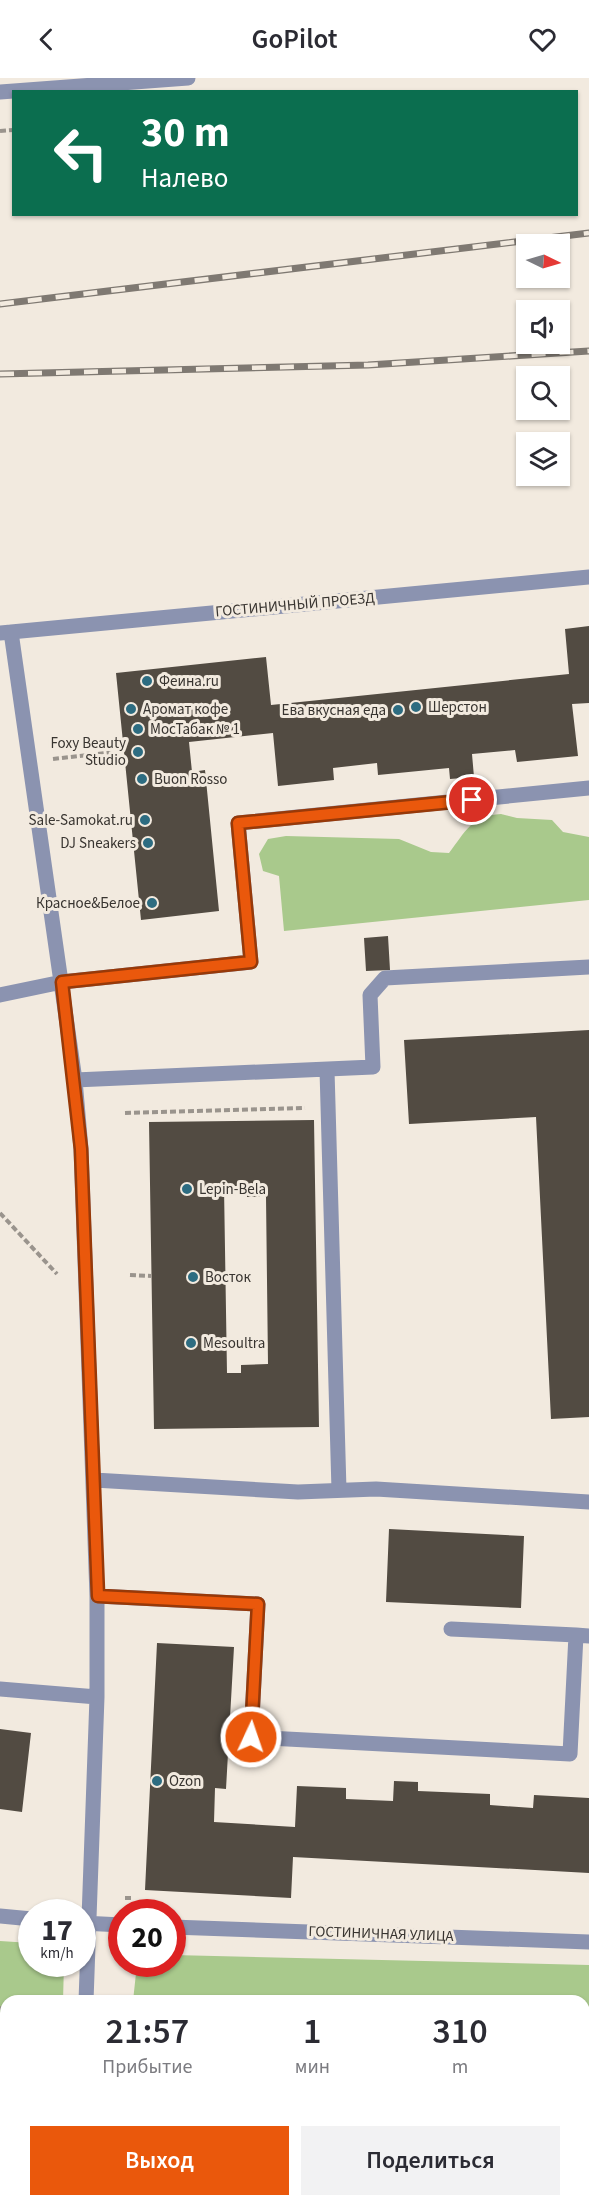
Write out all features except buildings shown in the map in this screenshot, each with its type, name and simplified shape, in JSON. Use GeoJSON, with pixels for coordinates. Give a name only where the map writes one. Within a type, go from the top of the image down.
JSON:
{"type":"FeatureCollection","features":[{"type":"Feature","properties":{"kind":"street"},"geometry":{"type":"LineString","coordinates":[[47,90],[94,88],[188,78]]}},
{"type":"Feature","properties":{"kind":"street","name":"ГОСТИНИЧНЫЙ ПРОЕЗД"},"geometry":{"type":"LineString","coordinates":[[6,633],[589,577]]}},
{"type":"Feature","properties":{"kind":"street"},"geometry":{"type":"LineString","coordinates":[[6,633],[30,761],[43,849],[75,1080],[81,1149],[98,1596],[97,1697],[87,1899]]}},
{"type":"Feature","properties":{"kind":"street"},"geometry":{"type":"LineString","coordinates":[[0,994],[62,982],[251,962],[238,823],[589,788]]}},
{"type":"Feature","properties":{"kind":"street"},"geometry":{"type":"LineString","coordinates":[[75,1080],[373,1067],[370,995],[385,978],[589,968]]}},
{"type":"Feature","properties":{"kind":"street"},"geometry":{"type":"LineString","coordinates":[[327,1070],[339,1490]]}},
{"type":"Feature","properties":{"kind":"street"},"geometry":{"type":"LineString","coordinates":[[94,1480],[298,1492],[376,1489],[589,1502]]}},
{"type":"Feature","properties":{"kind":"street"},"geometry":{"type":"LineString","coordinates":[[98,1596],[258,1604],[251,1737],[570,1754],[583,1636],[451,1629]]}},
{"type":"Feature","properties":{"kind":"street"},"geometry":{"type":"LineString","coordinates":[[0,1689],[97,1697]]}},
{"type":"Feature","properties":{"kind":"street"},"geometry":{"type":"LineString","coordinates":[[0,1916],[18,1918]]}},
{"type":"Feature","properties":{"kind":"street","name":"ГОСТИНИЧНАЯ УЛИЦА"},"geometry":{"type":"LineString","coordinates":[[186,1928],[589,1942]]}},
{"type":"Feature","properties":{"kind":"street"},"geometry":{"type":"LineString","coordinates":[[86,1977],[86,1995]]}},
{"type":"Feature","properties":{"kind":"path"},"geometry":{"type":"LineString","coordinates":[[30,761],[115,752]]}},
{"type":"Feature","properties":{"kind":"path"},"geometry":{"type":"LineString","coordinates":[[43,849],[124,841]]}},
{"type":"Feature","properties":{"kind":"path"},"geometry":{"type":"LineString","coordinates":[[125,1113],[328,1107]]}},
{"type":"Feature","properties":{"kind":"path"},"geometry":{"type":"LineString","coordinates":[[0,1213],[57,1274]]}},
{"type":"Feature","properties":{"kind":"path"},"geometry":{"type":"LineString","coordinates":[[130,1275],[151,1276]]}},
{"type":"Feature","properties":{"kind":"path"},"geometry":{"type":"LineString","coordinates":[[125,1898],[134,1898]]}},
{"type":"Feature","properties":{"kind":"green space"},"geometry":{"type":"Polygon","coordinates":[[[501,814],[517,818],[552,820],[563,832],[589,837],[589,900],[284,931],[279,876],[263,871],[259,854],[268,839],[286,836],[399,839],[431,852],[449,853],[476,821],[501,814]]]}},
{"type":"Feature","properties":{"kind":"green space"},"geometry":{"type":"Polygon","coordinates":[[[0,1941],[18,1942],[18,1977],[64,1977],[63,1995],[0,1995],[0,1941]]]}},
{"type":"Feature","properties":{"kind":"green space"},"geometry":{"type":"Polygon","coordinates":[[[186,1955],[589,1965],[589,1995],[134,1995],[136,1977],[186,1977],[186,1955]]]}},
{"type":"Feature","properties":{"kind":"railway"},"geometry":{"type":"LineString","coordinates":[[0,304],[589,233]]}},
{"type":"Feature","properties":{"kind":"railway"},"geometry":{"type":"LineString","coordinates":[[0,374],[368,365],[589,351]]}},
{"type":"Feature","properties":{"kind":"place","name":"Феина.ru"},"geometry":{"type":"Point","coordinates":[147,681]}},
{"type":"Feature","properties":{"kind":"place","name":"Шерстон"},"geometry":{"type":"Point","coordinates":[416,707]}},
{"type":"Feature","properties":{"kind":"place","name":"Аромат кофе"},"geometry":{"type":"Point","coordinates":[131,709]}},
{"type":"Feature","properties":{"kind":"place","name":"Ева вкусная еда"},"geometry":{"type":"Point","coordinates":[398,710]}},
{"type":"Feature","properties":{"kind":"place","name":"МосТабак № 1"},"geometry":{"type":"Point","coordinates":[138,729]}},
{"type":"Feature","properties":{"kind":"place","name":"Foxy Beauty Studio"},"geometry":{"type":"Point","coordinates":[138,752]}},
{"type":"Feature","properties":{"kind":"place","name":"Buon Rosso"},"geometry":{"type":"Point","coordinates":[142,779]}},
{"type":"Feature","properties":{"kind":"place","name":"Sale-Samokat.ru"},"geometry":{"type":"Point","coordinates":[145,820]}},
{"type":"Feature","properties":{"kind":"place","name":"DJ Sneakers"},"geometry":{"type":"Point","coordinates":[148,843]}},
{"type":"Feature","properties":{"kind":"place","name":"Красное&Белое"},"geometry":{"type":"Point","coordinates":[152,903]}},
{"type":"Feature","properties":{"kind":"place","name":"Lepin-Bela"},"geometry":{"type":"Point","coordinates":[187,1189]}},
{"type":"Feature","properties":{"kind":"place","name":"Восток"},"geometry":{"type":"Point","coordinates":[193,1277]}},
{"type":"Feature","properties":{"kind":"place","name":"Mesoultra"},"geometry":{"type":"Point","coordinates":[191,1343]}},
{"type":"Feature","properties":{"kind":"place","name":"Ozon"},"geometry":{"type":"Point","coordinates":[157,1781]}},
{"type":"Feature","properties":{"kind":"route"},"geometry":{"type":"LineString","coordinates":[[251,1737],[258,1604],[98,1596],[81,1149],[75,1080],[62,982],[251,962],[238,823],[472,800]]}}]}
